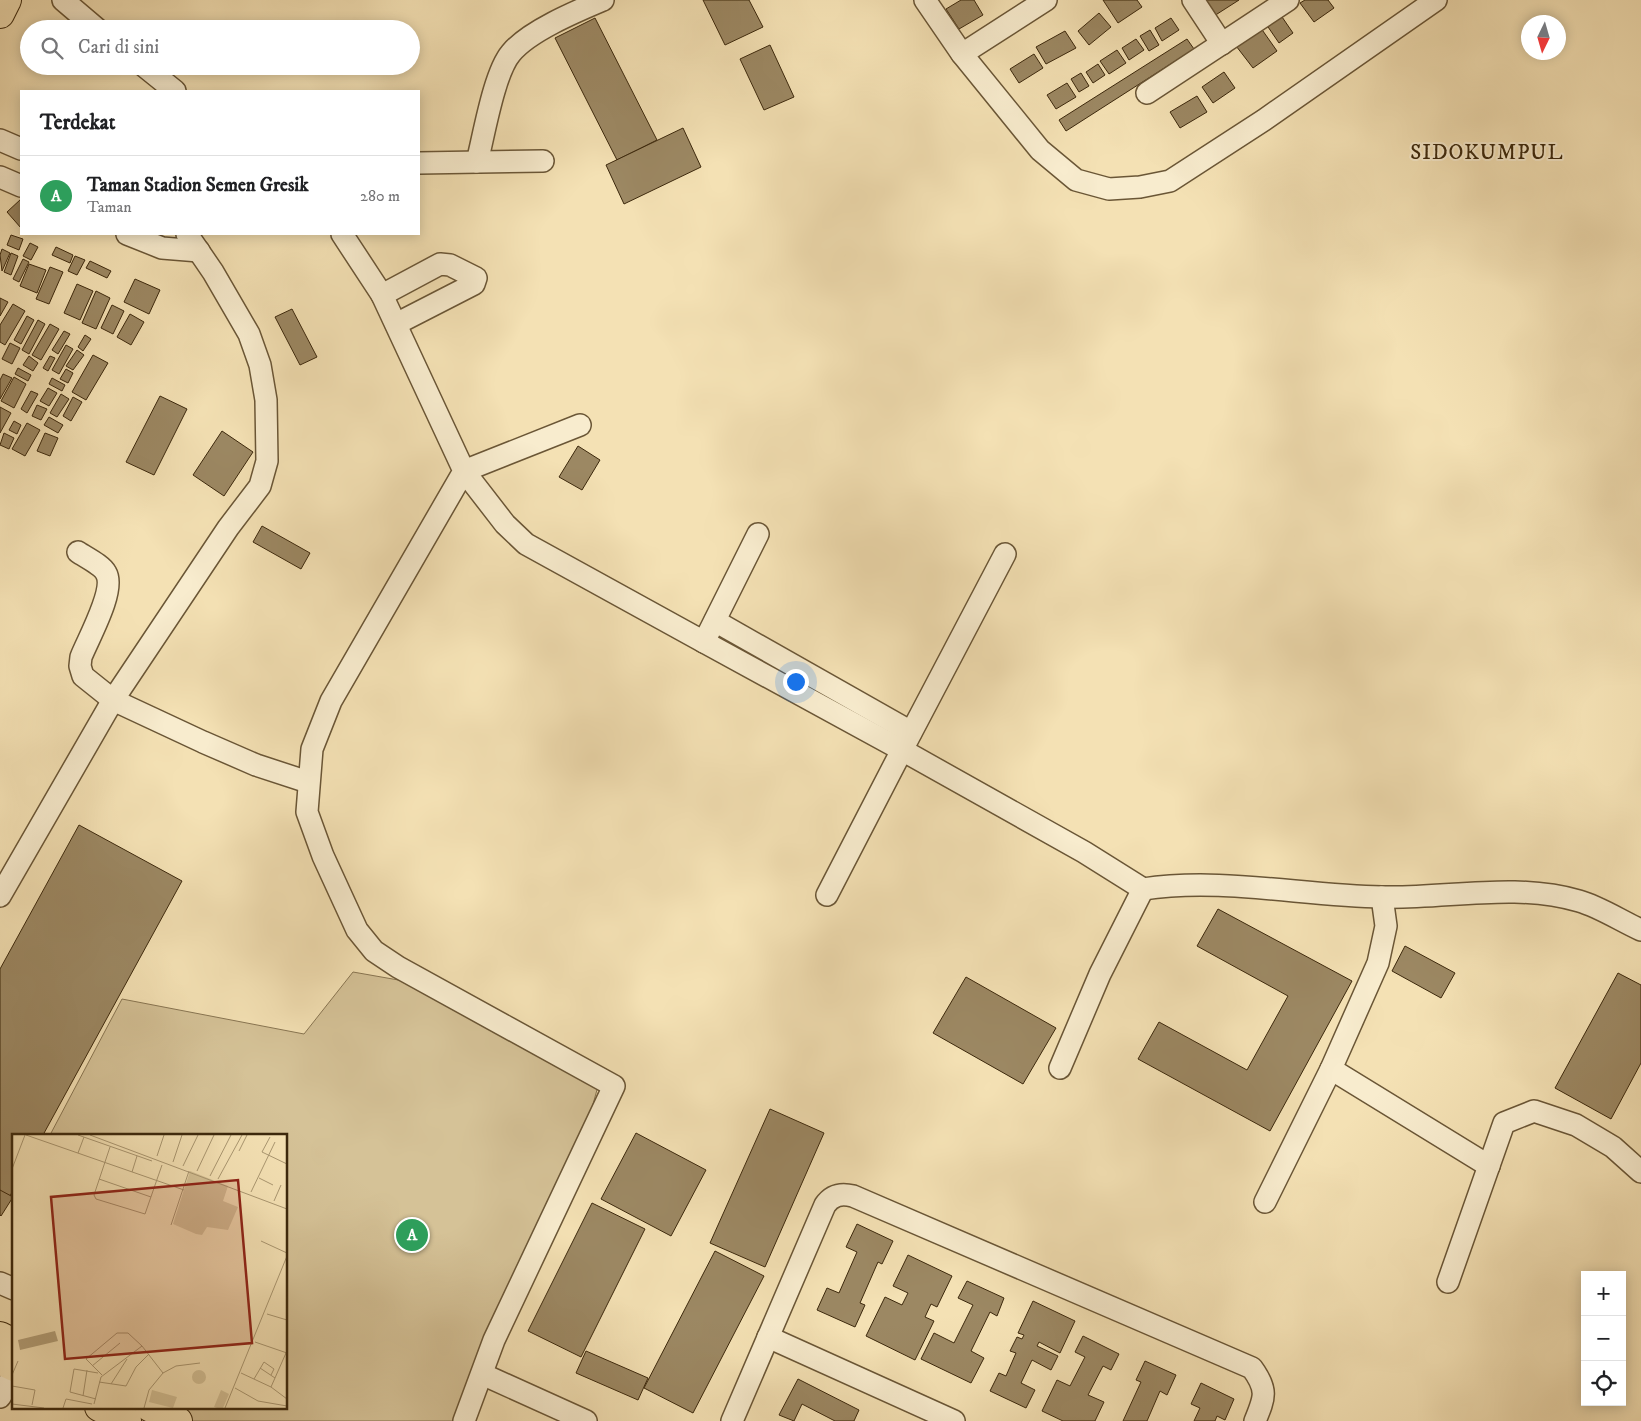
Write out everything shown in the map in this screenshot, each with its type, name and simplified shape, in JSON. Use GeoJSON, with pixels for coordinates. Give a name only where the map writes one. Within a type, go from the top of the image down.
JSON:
{"type":"FeatureCollection","features":[{"type":"Feature","properties":{"kind":"highway"},"geometry":{"type":"LineString","coordinates":[[0,14],[7,0]]}},
{"type":"Feature","properties":{"kind":"highway"},"geometry":{"type":"LineString","coordinates":[[0,1336],[12,1342]]}},
{"type":"Feature","properties":{"kind":"highway"},"geometry":{"type":"LineString","coordinates":[[0,1360],[12,1366]]}},
{"type":"Feature","properties":{"kind":"highway"},"geometry":{"type":"LineString","coordinates":[[101,1408],[127,1421]]}},
{"type":"Feature","properties":{"kind":"highway"},"geometry":{"type":"LineString","coordinates":[[151,1408],[178,1421]]}},
{"type":"Feature","properties":{"kind":"street"},"geometry":{"type":"LineString","coordinates":[[477,162],[501,71],[510,54],[521,43],[568,15],[603,0]]}},
{"type":"Feature","properties":{"kind":"street"},"geometry":{"type":"LineString","coordinates":[[925,0],[962,54],[1040,150],[1076,180],[1109,189],[1140,188],[1170,181],[1264,120],[1436,0]]}},
{"type":"Feature","properties":{"kind":"street"},"geometry":{"type":"LineString","coordinates":[[962,54],[1046,0]]}},
{"type":"Feature","properties":{"kind":"street"},"geometry":{"type":"LineString","coordinates":[[1192,0],[1222,44]]}},
{"type":"Feature","properties":{"kind":"street"},"geometry":{"type":"LineString","coordinates":[[1147,93],[1288,0]]}},
{"type":"Feature","properties":{"kind":"street"},"geometry":{"type":"LineString","coordinates":[[73,4],[88,20]]}},
{"type":"Feature","properties":{"kind":"street"},"geometry":{"type":"LineString","coordinates":[[155,75],[174,90]]}},
{"type":"Feature","properties":{"kind":"street"},"geometry":{"type":"LineString","coordinates":[[0,140],[20,149]]}},
{"type":"Feature","properties":{"kind":"street"},"geometry":{"type":"LineString","coordinates":[[420,163],[543,161]]}},
{"type":"Feature","properties":{"kind":"street"},"geometry":{"type":"LineString","coordinates":[[0,177],[20,186]]}},
{"type":"Feature","properties":{"kind":"street"},"geometry":{"type":"LineString","coordinates":[[0,896],[114,700],[228,528],[260,486],[267,461],[266,400],[260,365],[249,334],[193,242],[162,248],[130,235]]}},
{"type":"Feature","properties":{"kind":"street"},"geometry":{"type":"LineString","coordinates":[[343,235],[382,295],[464,471],[505,524],[526,544],[704,642],[907,741]]}},
{"type":"Feature","properties":{"kind":"street"},"geometry":{"type":"LineString","coordinates":[[382,295],[440,264],[450,265],[476,278],[474,284],[396,324]]}},
{"type":"Feature","properties":{"kind":"street"},"geometry":{"type":"LineString","coordinates":[[464,1421],[494,1340],[614,1086],[398,967],[374,951],[357,930],[323,856],[307,812],[308,782],[312,749],[331,701],[464,471],[580,425]]}},
{"type":"Feature","properties":{"kind":"street"},"geometry":{"type":"LineString","coordinates":[[704,642],[758,534]]}},
{"type":"Feature","properties":{"kind":"street"},"geometry":{"type":"LineString","coordinates":[[78,552],[106,572],[109,584],[107,595],[81,657],[80,666],[83,676],[114,700],[203,742],[256,765],[308,782]]}},
{"type":"Feature","properties":{"kind":"street"},"geometry":{"type":"LineString","coordinates":[[827,895],[1006,554]]}},
{"type":"Feature","properties":{"kind":"street"},"geometry":{"type":"LineString","coordinates":[[715,621],[1143,889],[1165,886],[1257,887],[1382,897],[1511,891],[1561,897],[1581,902],[1641,930]]}},
{"type":"Feature","properties":{"kind":"street"},"geometry":{"type":"LineString","coordinates":[[1060,1068],[1100,974],[1143,889]]}},
{"type":"Feature","properties":{"kind":"street"},"geometry":{"type":"LineString","coordinates":[[1265,1202],[1331,1069],[1378,963],[1386,926],[1382,897]]}},
{"type":"Feature","properties":{"kind":"street"},"geometry":{"type":"LineString","coordinates":[[1331,1069],[1489,1166]]}},
{"type":"Feature","properties":{"kind":"street"},"geometry":{"type":"LineString","coordinates":[[1448,1282],[1504,1123],[1534,1111],[1576,1125],[1613,1147],[1641,1172]]}},
{"type":"Feature","properties":{"kind":"street"},"geometry":{"type":"LineString","coordinates":[[732,1421],[825,1205],[830,1198],[844,1194],[853,1196],[1252,1368],[1262,1382],[1264,1398],[1254,1421]]}},
{"type":"Feature","properties":{"kind":"street"},"geometry":{"type":"LineString","coordinates":[[0,1282],[12,1288]]}},
{"type":"Feature","properties":{"kind":"street"},"geometry":{"type":"LineString","coordinates":[[768,1337],[954,1421]]}},
{"type":"Feature","properties":{"kind":"street"},"geometry":{"type":"LineString","coordinates":[[482,1374],[586,1421]]}},
{"type":"Feature","properties":{"kind":"street"},"geometry":{"type":"LineString","coordinates":[[0,1397],[12,1377]]}},
{"type":"Feature","properties":{"kind":"shaded area"},"geometry":{"type":"Polygon","coordinates":[[[353,972],[404,981],[598,1086],[592,1108],[460,1421],[181,1421],[155,1408],[288,1408],[288,1134],[51,1134],[122,999],[304,1034],[353,972]]]}},
{"type":"Feature","properties":{"kind":"building"},"geometry":{"type":"Polygon","coordinates":[[[703,0],[749,0],[763,27],[725,45],[703,0]]]}},
{"type":"Feature","properties":{"kind":"building"},"geometry":{"type":"Polygon","coordinates":[[[961,0],[974,0],[983,15],[959,29],[946,9],[961,0]]]}},
{"type":"Feature","properties":{"kind":"building"},"geometry":{"type":"Polygon","coordinates":[[[1103,0],[1137,0],[1142,7],[1118,23],[1103,0]]]}},
{"type":"Feature","properties":{"kind":"building"},"geometry":{"type":"Polygon","coordinates":[[[1205,0],[1239,0],[1214,16],[1205,0]]]}},
{"type":"Feature","properties":{"kind":"building"},"geometry":{"type":"Polygon","coordinates":[[[1305,0],[1328,0],[1334,8],[1314,22],[1300,3],[1305,0]]]}},
{"type":"Feature","properties":{"kind":"building"},"geometry":{"type":"Polygon","coordinates":[[[1099,13],[1111,27],[1089,45],[1078,31],[1099,13]]]}},
{"type":"Feature","properties":{"kind":"building"},"geometry":{"type":"Polygon","coordinates":[[[1280,14],[1293,33],[1279,43],[1266,24],[1280,14]]]}},
{"type":"Feature","properties":{"kind":"building"},"geometry":{"type":"Polygon","coordinates":[[[595,18],[657,140],[617,160],[555,38],[595,18]]]}},
{"type":"Feature","properties":{"kind":"building"},"geometry":{"type":"Polygon","coordinates":[[[1171,18],[1179,30],[1162,41],[1155,28],[1171,18]]]}},
{"type":"Feature","properties":{"kind":"building"},"geometry":{"type":"Polygon","coordinates":[[[1258,24],[1277,51],[1253,68],[1233,42],[1258,24]]]}},
{"type":"Feature","properties":{"kind":"building"},"geometry":{"type":"Polygon","coordinates":[[[1150,30],[1159,45],[1149,51],[1140,36],[1150,30]]]}},
{"type":"Feature","properties":{"kind":"building"},"geometry":{"type":"Polygon","coordinates":[[[1065,31],[1076,48],[1046,64],[1036,47],[1065,31]]]}},
{"type":"Feature","properties":{"kind":"building"},"geometry":{"type":"Polygon","coordinates":[[[1136,39],[1144,50],[1129,60],[1122,48],[1136,39]]]}},
{"type":"Feature","properties":{"kind":"building"},"geometry":{"type":"Polygon","coordinates":[[[1187,39],[1194,49],[1066,131],[1059,120],[1187,39]]]}},
{"type":"Feature","properties":{"kind":"building"},"geometry":{"type":"Polygon","coordinates":[[[770,45],[794,97],[764,110],[740,59],[770,45]]]}},
{"type":"Feature","properties":{"kind":"building"},"geometry":{"type":"Polygon","coordinates":[[[1117,50],[1126,63],[1109,74],[1100,61],[1117,50]]]}},
{"type":"Feature","properties":{"kind":"building"},"geometry":{"type":"Polygon","coordinates":[[[1034,54],[1043,68],[1019,83],[1010,69],[1034,54]]]}},
{"type":"Feature","properties":{"kind":"building"},"geometry":{"type":"Polygon","coordinates":[[[1098,64],[1105,75],[1093,83],[1086,72],[1098,64]]]}},
{"type":"Feature","properties":{"kind":"building"},"geometry":{"type":"Polygon","coordinates":[[[1224,72],[1235,88],[1213,103],[1202,87],[1224,72]]]}},
{"type":"Feature","properties":{"kind":"building"},"geometry":{"type":"Polygon","coordinates":[[[1081,73],[1089,86],[1079,92],[1071,79],[1081,73]]]}},
{"type":"Feature","properties":{"kind":"building"},"geometry":{"type":"Polygon","coordinates":[[[1067,83],[1076,97],[1056,109],[1047,95],[1067,83]]]}},
{"type":"Feature","properties":{"kind":"building"},"geometry":{"type":"Polygon","coordinates":[[[1197,96],[1207,112],[1180,128],[1170,112],[1197,96]]]}},
{"type":"Feature","properties":{"kind":"building"},"geometry":{"type":"Polygon","coordinates":[[[683,128],[701,167],[624,204],[606,165],[683,128]]]}},
{"type":"Feature","properties":{"kind":"building"},"geometry":{"type":"Polygon","coordinates":[[[20,200],[20,227],[7,212],[20,200]]]}},
{"type":"Feature","properties":{"kind":"building"},"geometry":{"type":"Polygon","coordinates":[[[11,235],[23,239],[19,250],[7,245],[11,235]]]}},
{"type":"Feature","properties":{"kind":"building"},"geometry":{"type":"Polygon","coordinates":[[[30,243],[38,247],[31,260],[23,256],[30,243]]]}},
{"type":"Feature","properties":{"kind":"building"},"geometry":{"type":"Polygon","coordinates":[[[56,247],[73,255],[70,263],[52,255],[56,247]]]}},
{"type":"Feature","properties":{"kind":"building"},"geometry":{"type":"Polygon","coordinates":[[[2,249],[10,253],[2,271],[0,255],[2,249]]]}},
{"type":"Feature","properties":{"kind":"building"},"geometry":{"type":"Polygon","coordinates":[[[11,253],[18,256],[11,275],[4,272],[11,253]]]}},
{"type":"Feature","properties":{"kind":"building"},"geometry":{"type":"Polygon","coordinates":[[[75,256],[85,260],[77,275],[68,271],[75,256]]]}},
{"type":"Feature","properties":{"kind":"building"},"geometry":{"type":"Polygon","coordinates":[[[23,259],[29,262],[19,282],[13,279],[23,259]]]}},
{"type":"Feature","properties":{"kind":"building"},"geometry":{"type":"Polygon","coordinates":[[[90,261],[111,271],[107,278],[86,268],[90,261]]]}},
{"type":"Feature","properties":{"kind":"building"},"geometry":{"type":"Polygon","coordinates":[[[29,264],[46,270],[37,293],[20,286],[29,264]]]}},
{"type":"Feature","properties":{"kind":"building"},"geometry":{"type":"Polygon","coordinates":[[[50,267],[63,272],[49,304],[36,299],[50,267]]]}},
{"type":"Feature","properties":{"kind":"building"},"geometry":{"type":"Polygon","coordinates":[[[135,279],[160,290],[149,314],[124,302],[135,279]]]}},
{"type":"Feature","properties":{"kind":"building"},"geometry":{"type":"Polygon","coordinates":[[[77,284],[93,291],[80,320],[64,313],[77,284]]]}},
{"type":"Feature","properties":{"kind":"building"},"geometry":{"type":"Polygon","coordinates":[[[96,291],[110,298],[96,329],[82,323],[96,291]]]}},
{"type":"Feature","properties":{"kind":"building"},"geometry":{"type":"Polygon","coordinates":[[[0,298],[8,302],[0,316],[0,298]]]}},
{"type":"Feature","properties":{"kind":"building"},"geometry":{"type":"Polygon","coordinates":[[[13,304],[25,311],[5,345],[0,342],[0,325],[13,304]]]}},
{"type":"Feature","properties":{"kind":"building"},"geometry":{"type":"Polygon","coordinates":[[[112,305],[124,311],[113,334],[101,328],[112,305]]]}},
{"type":"Feature","properties":{"kind":"building"},"geometry":{"type":"Polygon","coordinates":[[[292,309],[317,357],[300,365],[275,317],[292,309]]]}},
{"type":"Feature","properties":{"kind":"building"},"geometry":{"type":"Polygon","coordinates":[[[130,314],[144,322],[131,345],[117,337],[130,314]]]}},
{"type":"Feature","properties":{"kind":"building"},"geometry":{"type":"Polygon","coordinates":[[[27,316],[34,320],[21,344],[14,340],[27,316]]]}},
{"type":"Feature","properties":{"kind":"building"},"geometry":{"type":"Polygon","coordinates":[[[38,320],[45,324],[29,354],[22,350],[38,320]]]}},
{"type":"Feature","properties":{"kind":"building"},"geometry":{"type":"Polygon","coordinates":[[[50,324],[59,329],[41,360],[32,355],[50,324]]]}},
{"type":"Feature","properties":{"kind":"building"},"geometry":{"type":"Polygon","coordinates":[[[64,331],[70,334],[58,354],[52,350],[64,331]]]}},
{"type":"Feature","properties":{"kind":"building"},"geometry":{"type":"Polygon","coordinates":[[[85,335],[91,339],[83,351],[78,347],[85,335]]]}},
{"type":"Feature","properties":{"kind":"building"},"geometry":{"type":"Polygon","coordinates":[[[10,343],[20,348],[12,364],[2,359],[10,343]]]}},
{"type":"Feature","properties":{"kind":"building"},"geometry":{"type":"Polygon","coordinates":[[[66,345],[73,349],[59,374],[52,370],[66,345]]]}},
{"type":"Feature","properties":{"kind":"building"},"geometry":{"type":"Polygon","coordinates":[[[77,350],[84,355],[73,370],[66,366],[77,350]]]}},
{"type":"Feature","properties":{"kind":"building"},"geometry":{"type":"Polygon","coordinates":[[[93,355],[108,363],[86,400],[72,392],[93,355]]]}},
{"type":"Feature","properties":{"kind":"building"},"geometry":{"type":"Polygon","coordinates":[[[29,356],[38,363],[33,371],[23,365],[29,356]]]}},
{"type":"Feature","properties":{"kind":"building"},"geometry":{"type":"Polygon","coordinates":[[[50,356],[55,358],[48,371],[43,368],[50,356]]]}},
{"type":"Feature","properties":{"kind":"building"},"geometry":{"type":"Polygon","coordinates":[[[18,368],[31,375],[28,381],[15,374],[18,368]]]}},
{"type":"Feature","properties":{"kind":"building"},"geometry":{"type":"Polygon","coordinates":[[[66,369],[73,373],[68,383],[60,379],[66,369]]]}},
{"type":"Feature","properties":{"kind":"building"},"geometry":{"type":"Polygon","coordinates":[[[3,374],[12,378],[0,399],[0,380],[3,374]]]}},
{"type":"Feature","properties":{"kind":"building"},"geometry":{"type":"Polygon","coordinates":[[[14,377],[26,384],[14,408],[1,401],[14,377]]]}},
{"type":"Feature","properties":{"kind":"building"},"geometry":{"type":"Polygon","coordinates":[[[52,378],[65,385],[62,391],[49,384],[52,378]]]}},
{"type":"Feature","properties":{"kind":"building"},"geometry":{"type":"Polygon","coordinates":[[[48,388],[57,393],[49,406],[40,401],[48,388]]]}},
{"type":"Feature","properties":{"kind":"building"},"geometry":{"type":"Polygon","coordinates":[[[31,391],[38,394],[27,413],[21,409],[31,391]]]}},
{"type":"Feature","properties":{"kind":"building"},"geometry":{"type":"Polygon","coordinates":[[[61,394],[69,399],[57,417],[50,413],[61,394]]]}},
{"type":"Feature","properties":{"kind":"building"},"geometry":{"type":"Polygon","coordinates":[[[160,396],[187,409],[154,475],[126,462],[160,396]]]}},
{"type":"Feature","properties":{"kind":"building"},"geometry":{"type":"Polygon","coordinates":[[[73,397],[82,402],[71,421],[63,416],[73,397]]]}},
{"type":"Feature","properties":{"kind":"building"},"geometry":{"type":"Polygon","coordinates":[[[37,405],[47,409],[41,420],[32,416],[37,405]]]}},
{"type":"Feature","properties":{"kind":"building"},"geometry":{"type":"Polygon","coordinates":[[[0,407],[11,413],[0,433],[0,407]]]}},
{"type":"Feature","properties":{"kind":"building"},"geometry":{"type":"Polygon","coordinates":[[[49,417],[63,425],[58,433],[44,425],[49,417]]]}},
{"type":"Feature","properties":{"kind":"building"},"geometry":{"type":"Polygon","coordinates":[[[14,421],[21,425],[17,434],[9,430],[14,421]]]}},
{"type":"Feature","properties":{"kind":"building"},"geometry":{"type":"Polygon","coordinates":[[[27,423],[40,430],[25,456],[12,449],[27,423]]]}},
{"type":"Feature","properties":{"kind":"building"},"geometry":{"type":"Polygon","coordinates":[[[222,431],[253,452],[224,496],[193,475],[222,431]]]}},
{"type":"Feature","properties":{"kind":"building"},"geometry":{"type":"Polygon","coordinates":[[[4,433],[14,438],[9,449],[0,445],[4,433]]]}},
{"type":"Feature","properties":{"kind":"building"},"geometry":{"type":"Polygon","coordinates":[[[45,433],[58,438],[50,456],[37,451],[45,433]]]}},
{"type":"Feature","properties":{"kind":"building"},"geometry":{"type":"Polygon","coordinates":[[[578,446],[600,460],[582,490],[559,477],[578,446]]]}},
{"type":"Feature","properties":{"kind":"building"},"geometry":{"type":"Polygon","coordinates":[[[262,526],[310,553],[301,569],[253,542],[262,526]]]}},
{"type":"Feature","properties":{"kind":"building"},"geometry":{"type":"Polygon","coordinates":[[[79,825],[182,881],[44,1134],[12,1134],[12,1192],[2,1209],[0,1208],[0,969],[79,825]]]}},
{"type":"Feature","properties":{"kind":"building"},"geometry":{"type":"Polygon","coordinates":[[[1218,909],[1352,981],[1270,1131],[1138,1059],[1159,1022],[1247,1070],[1288,996],[1197,946],[1218,909]]]}},
{"type":"Feature","properties":{"kind":"building"},"geometry":{"type":"Polygon","coordinates":[[[1405,946],[1455,973],[1441,998],[1392,971],[1405,946]]]}},
{"type":"Feature","properties":{"kind":"building"},"geometry":{"type":"Polygon","coordinates":[[[1618,973],[1641,985],[1641,1063],[1611,1119],[1555,1088],[1618,973]]]}},
{"type":"Feature","properties":{"kind":"building"},"geometry":{"type":"Polygon","coordinates":[[[966,977],[1056,1028],[1023,1084],[933,1033],[966,977]]]}},
{"type":"Feature","properties":{"kind":"building"},"geometry":{"type":"Polygon","coordinates":[[[770,1109],[824,1133],[765,1267],[710,1243],[770,1109]]]}},
{"type":"Feature","properties":{"kind":"building"},"geometry":{"type":"Polygon","coordinates":[[[636,1133],[706,1170],[671,1236],[601,1199],[636,1133]]]}},
{"type":"Feature","properties":{"kind":"building"},"geometry":{"type":"Polygon","coordinates":[[[0,1190],[12,1196],[12,1199],[0,1215],[0,1190]]]}},
{"type":"Feature","properties":{"kind":"building"},"geometry":{"type":"Polygon","coordinates":[[[592,1203],[645,1229],[581,1357],[528,1331],[592,1203]]]}},
{"type":"Feature","properties":{"kind":"building"},"geometry":{"type":"Polygon","coordinates":[[[857,1224],[893,1241],[882,1264],[878,1262],[860,1303],[865,1305],[855,1327],[817,1310],[827,1288],[839,1293],[857,1252],[846,1247],[857,1224]]]}},
{"type":"Feature","properties":{"kind":"building"},"geometry":{"type":"Polygon","coordinates":[[[715,1251],[764,1276],[693,1413],[644,1388],[715,1251]]]}},
{"type":"Feature","properties":{"kind":"building"},"geometry":{"type":"Polygon","coordinates":[[[908,1255],[952,1276],[937,1307],[931,1304],[925,1317],[934,1321],[915,1360],[866,1336],[885,1297],[902,1305],[908,1293],[893,1286],[908,1255]]]}},
{"type":"Feature","properties":{"kind":"building"},"geometry":{"type":"Polygon","coordinates":[[[967,1281],[1004,1298],[997,1316],[990,1312],[971,1351],[984,1358],[971,1383],[921,1359],[934,1333],[954,1343],[973,1305],[958,1298],[967,1281]]]}},
{"type":"Feature","properties":{"kind":"building"},"geometry":{"type":"Polygon","coordinates":[[[1033,1301],[1075,1321],[1060,1353],[1039,1342],[1037,1346],[1058,1356],[1051,1370],[1032,1360],[1021,1383],[1035,1390],[1026,1408],[990,1391],[999,1373],[1006,1376],[1016,1353],[1010,1351],[1017,1337],[1022,1339],[1024,1335],[1018,1333],[1033,1301]]]}},
{"type":"Feature","properties":{"kind":"building"},"geometry":{"type":"Polygon","coordinates":[[[1083,1336],[1119,1354],[1111,1370],[1103,1366],[1088,1395],[1104,1402],[1095,1421],[1063,1421],[1042,1411],[1057,1380],[1070,1386],[1085,1357],[1075,1352],[1083,1336]]]}},
{"type":"Feature","properties":{"kind":"building"},"geometry":{"type":"Polygon","coordinates":[[[586,1351],[648,1378],[638,1400],[576,1373],[586,1351]]]}},
{"type":"Feature","properties":{"kind":"building"},"geometry":{"type":"Polygon","coordinates":[[[1145,1361],[1176,1375],[1167,1395],[1160,1391],[1147,1421],[1123,1421],[1141,1382],[1136,1380],[1145,1361]]]}},
{"type":"Feature","properties":{"kind":"building"},"geometry":{"type":"Polygon","coordinates":[[[798,1379],[859,1410],[854,1421],[835,1421],[802,1404],[794,1421],[779,1415],[798,1379]]]}},
{"type":"Feature","properties":{"kind":"building"},"geometry":{"type":"Polygon","coordinates":[[[1201,1383],[1234,1399],[1225,1420],[1217,1416],[1215,1421],[1194,1421],[1200,1408],[1191,1404],[1201,1383]]]}},
{"type":"Feature","properties":{"kind":"place","name":"Taman Stadion Semen Gresik"},"geometry":{"type":"Point","coordinates":[412,1235]}},
{"type":"Feature","properties":{"kind":"district","name":"SIDOKUMPUL"},"geometry":{"type":"Point","coordinates":[1487,152]}}]}
